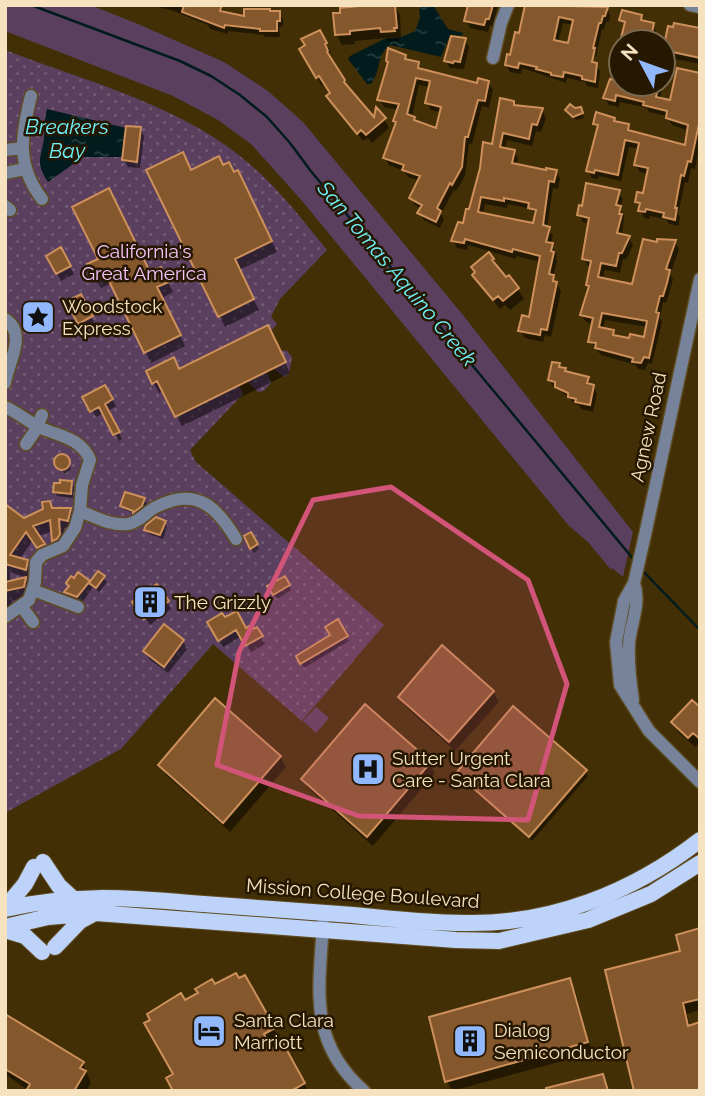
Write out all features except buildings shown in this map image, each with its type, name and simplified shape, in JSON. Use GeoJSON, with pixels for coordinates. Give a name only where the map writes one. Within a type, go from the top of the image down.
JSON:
{"type":"FeatureCollection","features":[{"type":"Feature","properties":{"kind":"main road","name":"Mission College Boulevard"},"geometry":{"type":"LineString","coordinates":[[5,929],[48,917],[96,913],[323,921],[508,921],[572,908],[606,896],[669,863],[700,840]]}},
{"type":"Feature","properties":{"kind":"main road","name":"Mission College Boulevard"},"geometry":{"type":"LineString","coordinates":[[5,908],[71,897],[130,898],[456,940],[499,941],[588,920],[651,894],[700,863]]}},
{"type":"Feature","properties":{"kind":"main road"},"geometry":{"type":"LineString","coordinates":[[5,908],[38,864],[71,897]]}},
{"type":"Feature","properties":{"kind":"main road"},"geometry":{"type":"LineString","coordinates":[[5,929],[49,949],[80,921],[96,913]]}},
{"type":"Feature","properties":{"kind":"street"},"geometry":{"type":"LineString","coordinates":[[494,58],[501,23],[508,5]]}},
{"type":"Feature","properties":{"kind":"street"},"geometry":{"type":"LineString","coordinates":[[690,5],[700,7]]}},
{"type":"Feature","properties":{"kind":"street"},"geometry":{"type":"LineString","coordinates":[[31,96],[23,148],[25,169],[42,199]]}},
{"type":"Feature","properties":{"kind":"street"},"geometry":{"type":"LineString","coordinates":[[5,150],[23,148]]}},
{"type":"Feature","properties":{"kind":"street"},"geometry":{"type":"LineString","coordinates":[[5,173],[25,169]]}},
{"type":"Feature","properties":{"kind":"street","name":"Agnew Road"},"geometry":{"type":"LineString","coordinates":[[700,279],[634,583],[638,595],[629,640],[635,709],[649,731],[700,782]]}},
{"type":"Feature","properties":{"kind":"street"},"geometry":{"type":"LineString","coordinates":[[5,319],[14,326],[17,335],[5,383]]}},
{"type":"Feature","properties":{"kind":"street"},"geometry":{"type":"LineString","coordinates":[[5,617],[29,600],[33,590],[36,562],[45,552],[63,546],[75,528],[80,511],[82,485],[89,465],[87,454],[63,435],[7,406],[5,390],[18,376]]}},
{"type":"Feature","properties":{"kind":"street"},"geometry":{"type":"LineString","coordinates":[[26,444],[36,421]]}},
{"type":"Feature","properties":{"kind":"street"},"geometry":{"type":"LineString","coordinates":[[80,511],[105,521],[127,524],[139,520],[149,511],[167,502],[191,499],[206,503],[215,510],[236,539]]}},
{"type":"Feature","properties":{"kind":"street"},"geometry":{"type":"LineString","coordinates":[[33,590],[78,607]]}},
{"type":"Feature","properties":{"kind":"street"},"geometry":{"type":"LineString","coordinates":[[22,607],[33,622]]}},
{"type":"Feature","properties":{"kind":"street"},"geometry":{"type":"LineString","coordinates":[[323,921],[318,990],[322,1029],[336,1059],[364,1091]]}},
{"type":"Feature","properties":{"kind":"highlighted area"},"geometry":{"type":"Polygon","coordinates":[[[391,487],[528,580],[567,684],[528,820],[359,816],[217,765],[239,652],[313,500],[391,487]]]}},
{"type":"Feature","properties":{"kind":"green space"},"geometry":{"type":"Polygon","coordinates":[[[5,5],[90,5],[224,62],[268,91],[303,122],[463,315],[633,532],[623,577],[612,568],[611,570],[588,542],[569,526],[303,202],[251,144],[218,120],[173,96],[5,31],[5,5]]]}},
{"type":"Feature","properties":{"kind":"green space","name":"California's Great America"},"geometry":{"type":"Polygon","coordinates":[[[5,50],[166,111],[225,145],[263,176],[327,250],[280,299],[271,317],[277,324],[271,331],[280,350],[287,351],[292,357],[289,374],[284,377],[273,368],[267,371],[271,383],[264,391],[258,392],[247,381],[239,385],[243,394],[190,450],[196,462],[384,625],[302,721],[213,644],[121,749],[5,813],[5,50]]]}},
{"type":"Feature","properties":{"kind":"green space"},"geometry":{"type":"Polygon","coordinates":[[[316,707],[329,718],[316,733],[303,721],[316,707]]]}},
{"type":"Feature","properties":{"kind":"water"},"geometry":{"type":"Polygon","coordinates":[[[419,5],[433,5],[448,29],[463,33],[462,36],[450,35],[441,57],[390,45],[383,54],[374,79],[371,84],[367,84],[348,59],[384,39],[399,38],[415,31],[420,18],[419,5]]]}},
{"type":"Feature","properties":{"kind":"water","name":"Breakers Bay"},"geometry":{"type":"Polygon","coordinates":[[[47,109],[126,128],[123,157],[83,157],[48,182],[41,170],[40,160],[47,109]]]}},
{"type":"Feature","properties":{"kind":"waterway","name":"San Tomas Aquino Creek"},"geometry":{"type":"LineString","coordinates":[[31,5],[180,61],[211,76],[267,117],[635,561]]}},
{"type":"Feature","properties":{"kind":"waterway","name":"San Tomas Aquino Creek"},"geometry":{"type":"LineString","coordinates":[[641,569],[700,630]]}},
{"type":"Feature","properties":{"kind":"place","name":"Woodstock Express"},"geometry":{"type":"Point","coordinates":[38,317]}},
{"type":"Feature","properties":{"kind":"place","name":"The Grizzly"},"geometry":{"type":"Point","coordinates":[150,602]}},
{"type":"Feature","properties":{"kind":"place","name":"Sutter Urgent Care - Santa Clara"},"geometry":{"type":"Point","coordinates":[368,769]}},
{"type":"Feature","properties":{"kind":"place","name":"Santa Clara Marriott"},"geometry":{"type":"Point","coordinates":[209,1031]}},
{"type":"Feature","properties":{"kind":"place","name":"Dialog Semiconductor"},"geometry":{"type":"Point","coordinates":[470,1041]}}]}
